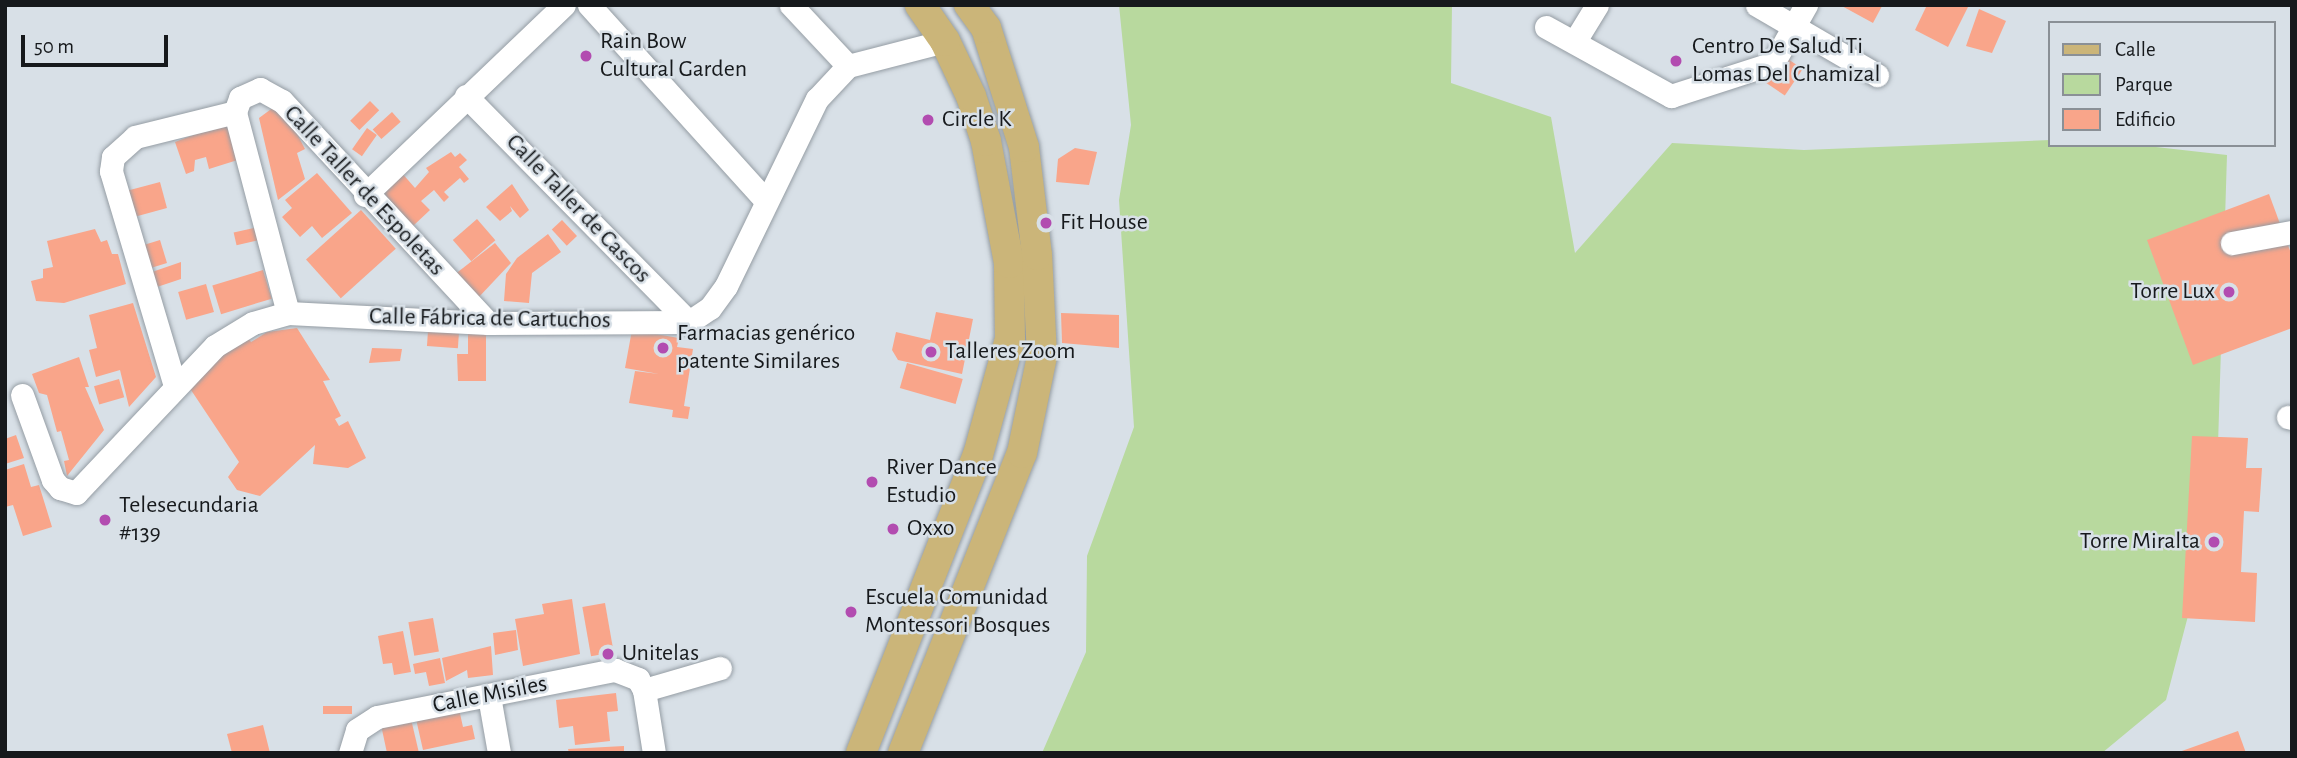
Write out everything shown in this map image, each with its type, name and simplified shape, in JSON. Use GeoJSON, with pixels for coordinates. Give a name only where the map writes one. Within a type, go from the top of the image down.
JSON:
{"type":"FeatureCollection","features":[{"type":"Feature","properties":{"kind":"main road"},"geometry":{"type":"LineString","coordinates":[[861,753],[960,495],[978,455],[1010,339],[1009,263],[986,141],[971,96],[945,41],[920,5]]}},
{"type":"Feature","properties":{"kind":"main road"},"geometry":{"type":"LineString","coordinates":[[903,753],[1016,468],[1042,356],[1037,255],[1024,147],[986,28],[969,5]]}},
{"type":"Feature","properties":{"kind":"main road"},"geometry":{"type":"LineString","coordinates":[[978,455],[989,477],[1000,479],[1016,468]]}},
{"type":"Feature","properties":{"kind":"main road"},"geometry":{"type":"LineString","coordinates":[[960,495],[971,491],[984,494],[996,516]]}},
{"type":"Feature","properties":{"kind":"street"},"geometry":{"type":"LineString","coordinates":[[365,195],[564,5]]}},
{"type":"Feature","properties":{"kind":"street"},"geometry":{"type":"LineString","coordinates":[[589,5],[766,201]]}},
{"type":"Feature","properties":{"kind":"street"},"geometry":{"type":"LineString","coordinates":[[792,5],[848,66]]}},
{"type":"Feature","properties":{"kind":"street"},"geometry":{"type":"LineString","coordinates":[[1575,41],[1597,5]]}},
{"type":"Feature","properties":{"kind":"street"},"geometry":{"type":"LineString","coordinates":[[1757,5],[1877,75]]}},
{"type":"Feature","properties":{"kind":"street"},"geometry":{"type":"LineString","coordinates":[[1546,27],[1671,96],[1773,64],[1806,5]]}},
{"type":"Feature","properties":{"kind":"street"},"geometry":{"type":"LineString","coordinates":[[689,322],[710,308],[726,286],[817,99],[848,66],[945,41]]}},
{"type":"Feature","properties":{"kind":"street","name":"Calle Taller de Espoletas"},"geometry":{"type":"LineString","coordinates":[[234,112],[240,98],[260,89],[282,102],[365,195],[488,323]]}},
{"type":"Feature","properties":{"kind":"street","name":"Calle Taller de Cascos"},"geometry":{"type":"LineString","coordinates":[[466,96],[689,322]]}},
{"type":"Feature","properties":{"kind":"street"},"geometry":{"type":"LineString","coordinates":[[175,386],[111,171],[113,157],[135,137],[234,112],[288,313]]}},
{"type":"Feature","properties":{"kind":"street"},"geometry":{"type":"LineString","coordinates":[[2231,243],[2292,232]]}},
{"type":"Feature","properties":{"kind":"street","name":"Calle Fábrica de Cartuchos"},"geometry":{"type":"LineString","coordinates":[[22,395],[53,480],[60,488],[76,493],[215,346],[253,323],[288,313],[488,323],[689,322]]}},
{"type":"Feature","properties":{"kind":"street"},"geometry":{"type":"LineString","coordinates":[[654,753],[644,690],[720,668]]}},
{"type":"Feature","properties":{"kind":"street","name":"Calle Misiles"},"geometry":{"type":"LineString","coordinates":[[350,753],[356,730],[377,717],[628,672],[644,690]]}},
{"type":"Feature","properties":{"kind":"street"},"geometry":{"type":"LineString","coordinates":[[489,696],[499,753]]}},
{"type":"Feature","properties":{"kind":"green space"},"geometry":{"type":"Polygon","coordinates":[[[1119,5],[1452,5],[1451,83],[1551,117],[1575,253],[1672,143],[1804,150],[2048,140],[2048,147],[2156,147],[2227,155],[2216,509],[2166,700],[2102,753],[1042,753],[1086,652],[1087,556],[1134,427],[1119,200],[1131,125],[1119,5]]]}},
{"type":"Feature","properties":{"kind":"building"},"geometry":{"type":"Polygon","coordinates":[[[1840,5],[1881,5],[1882,6],[1873,23],[1840,5]]]}},
{"type":"Feature","properties":{"kind":"building"},"geometry":{"type":"Polygon","coordinates":[[[1927,5],[1969,5],[1948,47],[1915,30],[1927,5]]]}},
{"type":"Feature","properties":{"kind":"building"},"geometry":{"type":"Polygon","coordinates":[[[1979,9],[2006,21],[1992,53],[1966,46],[1979,9]]]}},
{"type":"Feature","properties":{"kind":"building"},"geometry":{"type":"Polygon","coordinates":[[[1782,55],[1803,69],[1785,96],[1764,82],[1782,55]]]}},
{"type":"Feature","properties":{"kind":"building"},"geometry":{"type":"Polygon","coordinates":[[[370,101],[379,110],[359,130],[350,121],[370,101]]]}},
{"type":"Feature","properties":{"kind":"building"},"geometry":{"type":"Polygon","coordinates":[[[274,107],[294,128],[305,149],[297,153],[305,179],[278,200],[259,118],[274,107]]]}},
{"type":"Feature","properties":{"kind":"building"},"geometry":{"type":"Polygon","coordinates":[[[392,112],[401,122],[381,139],[373,129],[392,112]]]}},
{"type":"Feature","properties":{"kind":"building"},"geometry":{"type":"Polygon","coordinates":[[[232,120],[244,158],[209,169],[206,157],[195,160],[194,171],[186,174],[175,142],[232,120]]]}},
{"type":"Feature","properties":{"kind":"building"},"geometry":{"type":"Polygon","coordinates":[[[367,128],[377,135],[362,156],[352,149],[367,128]]]}},
{"type":"Feature","properties":{"kind":"building"},"geometry":{"type":"Polygon","coordinates":[[[1075,148],[1097,152],[1089,185],[1056,182],[1058,159],[1075,148]]]}},
{"type":"Feature","properties":{"kind":"building"},"geometry":{"type":"Polygon","coordinates":[[[451,152],[455,157],[460,153],[467,160],[459,167],[469,179],[464,183],[460,178],[444,192],[449,197],[444,202],[434,190],[421,201],[430,210],[413,226],[381,190],[401,172],[415,188],[429,172],[426,168],[451,152]]]}},
{"type":"Feature","properties":{"kind":"building"},"geometry":{"type":"Polygon","coordinates":[[[317,173],[352,213],[322,238],[312,226],[300,237],[282,217],[292,208],[285,200],[317,173]]]}},
{"type":"Feature","properties":{"kind":"building"},"geometry":{"type":"Polygon","coordinates":[[[160,182],[167,208],[133,217],[126,191],[160,182]]]}},
{"type":"Feature","properties":{"kind":"building"},"geometry":{"type":"Polygon","coordinates":[[[512,184],[529,210],[520,218],[510,206],[512,211],[500,221],[486,207],[512,184]]]}},
{"type":"Feature","properties":{"kind":"building","name":"Torre Lux"},"geometry":{"type":"Polygon","coordinates":[[[2269,194],[2292,256],[2292,328],[2193,365],[2147,240],[2269,194]]]}},
{"type":"Feature","properties":{"kind":"building"},"geometry":{"type":"Polygon","coordinates":[[[361,210],[396,249],[341,298],[306,260],[361,210]]]}},
{"type":"Feature","properties":{"kind":"building"},"geometry":{"type":"Polygon","coordinates":[[[477,219],[495,240],[471,261],[453,240],[477,219]]]}},
{"type":"Feature","properties":{"kind":"building"},"geometry":{"type":"Polygon","coordinates":[[[562,220],[577,236],[567,246],[552,230],[562,220]]]}},
{"type":"Feature","properties":{"kind":"building"},"geometry":{"type":"Polygon","coordinates":[[[258,227],[261,240],[237,245],[234,233],[258,227]]]}},
{"type":"Feature","properties":{"kind":"building"},"geometry":{"type":"Polygon","coordinates":[[[95,229],[101,242],[107,240],[112,254],[118,254],[126,284],[64,303],[36,301],[31,281],[43,278],[43,269],[53,267],[47,241],[95,229]]]}},
{"type":"Feature","properties":{"kind":"building"},"geometry":{"type":"Polygon","coordinates":[[[548,234],[561,252],[532,273],[529,303],[504,301],[506,274],[517,258],[548,234]]]}},
{"type":"Feature","properties":{"kind":"building"},"geometry":{"type":"Polygon","coordinates":[[[160,240],[167,263],[145,270],[138,247],[160,240]]]}},
{"type":"Feature","properties":{"kind":"building"},"geometry":{"type":"Polygon","coordinates":[[[495,243],[511,263],[478,298],[454,275],[495,243]]]}},
{"type":"Feature","properties":{"kind":"building"},"geometry":{"type":"Polygon","coordinates":[[[181,262],[181,279],[157,287],[152,272],[181,262]]]}},
{"type":"Feature","properties":{"kind":"building"},"geometry":{"type":"Polygon","coordinates":[[[263,270],[272,299],[221,314],[212,285],[263,270]]]}},
{"type":"Feature","properties":{"kind":"building"},"geometry":{"type":"Polygon","coordinates":[[[206,284],[214,312],[186,320],[178,292],[206,284]]]}},
{"type":"Feature","properties":{"kind":"building"},"geometry":{"type":"Polygon","coordinates":[[[133,303],[156,377],[129,407],[120,370],[96,377],[89,350],[97,348],[89,315],[133,303]]]}},
{"type":"Feature","properties":{"kind":"building","name":"Talleres Zoom"},"geometry":{"type":"Polygon","coordinates":[[[936,312],[973,319],[962,374],[898,360],[892,350],[896,332],[930,340],[936,312]]]}},
{"type":"Feature","properties":{"kind":"building"},"geometry":{"type":"Polygon","coordinates":[[[1061,313],[1119,315],[1119,348],[1062,343],[1061,313]]]}},
{"type":"Feature","properties":{"kind":"building"},"geometry":{"type":"Polygon","coordinates":[[[297,328],[330,380],[323,381],[341,416],[335,419],[339,426],[348,421],[366,458],[348,468],[313,464],[315,445],[260,496],[237,490],[228,477],[239,462],[189,387],[192,375],[248,338],[251,342],[267,332],[297,328]]]}},
{"type":"Feature","properties":{"kind":"building"},"geometry":{"type":"Polygon","coordinates":[[[632,330],[679,338],[677,347],[693,349],[684,406],[690,407],[688,419],[672,417],[673,410],[629,403],[635,371],[659,374],[625,368],[632,330]]]}},
{"type":"Feature","properties":{"kind":"building"},"geometry":{"type":"Polygon","coordinates":[[[428,331],[459,333],[458,348],[427,346],[428,331]]]}},
{"type":"Feature","properties":{"kind":"building"},"geometry":{"type":"Polygon","coordinates":[[[468,333],[486,333],[486,381],[458,381],[457,354],[468,354],[468,333]]]}},
{"type":"Feature","properties":{"kind":"building"},"geometry":{"type":"Polygon","coordinates":[[[372,348],[402,349],[400,361],[369,363],[372,348]]]}},
{"type":"Feature","properties":{"kind":"building"},"geometry":{"type":"Polygon","coordinates":[[[79,357],[89,387],[85,387],[104,430],[67,476],[64,461],[69,460],[61,431],[57,432],[47,395],[39,393],[32,374],[79,357]]]}},
{"type":"Feature","properties":{"kind":"building"},"geometry":{"type":"Polygon","coordinates":[[[907,363],[963,379],[956,404],[900,388],[907,363]]]}},
{"type":"Feature","properties":{"kind":"building"},"geometry":{"type":"Polygon","coordinates":[[[119,379],[124,397],[99,404],[94,386],[119,379]]]}},
{"type":"Feature","properties":{"kind":"building"},"geometry":{"type":"Polygon","coordinates":[[[16,435],[24,458],[5,464],[5,439],[16,435]]]}},
{"type":"Feature","properties":{"kind":"building","name":"Torre Miralta"},"geometry":{"type":"Polygon","coordinates":[[[2192,436],[2248,438],[2246,468],[2262,468],[2259,512],[2244,511],[2241,572],[2257,573],[2255,622],[2182,618],[2192,436]]]}},
{"type":"Feature","properties":{"kind":"building"},"geometry":{"type":"Polygon","coordinates":[[[24,464],[31,487],[39,485],[52,527],[23,536],[13,505],[5,507],[5,470],[24,464]]]}},
{"type":"Feature","properties":{"kind":"building"},"geometry":{"type":"Polygon","coordinates":[[[572,599],[580,654],[523,666],[515,619],[544,614],[542,604],[572,599]]]}},
{"type":"Feature","properties":{"kind":"building"},"geometry":{"type":"Polygon","coordinates":[[[605,603],[614,652],[591,656],[582,607],[605,603]]]}},
{"type":"Feature","properties":{"kind":"building"},"geometry":{"type":"Polygon","coordinates":[[[433,618],[439,651],[414,656],[408,622],[433,618]]]}},
{"type":"Feature","properties":{"kind":"building"},"geometry":{"type":"Polygon","coordinates":[[[516,630],[518,650],[495,655],[493,633],[516,630]]]}},
{"type":"Feature","properties":{"kind":"building"},"geometry":{"type":"Polygon","coordinates":[[[403,631],[411,672],[394,675],[392,663],[383,664],[378,636],[403,631]]]}},
{"type":"Feature","properties":{"kind":"building"},"geometry":{"type":"Polygon","coordinates":[[[491,646],[493,675],[468,678],[467,670],[446,681],[442,658],[491,646]]]}},
{"type":"Feature","properties":{"kind":"building"},"geometry":{"type":"Polygon","coordinates":[[[440,658],[445,683],[429,686],[426,672],[415,674],[413,664],[440,658]]]}},
{"type":"Feature","properties":{"kind":"building"},"geometry":{"type":"Polygon","coordinates":[[[616,693],[618,711],[607,712],[610,741],[575,745],[573,726],[559,728],[556,700],[616,693]]]}},
{"type":"Feature","properties":{"kind":"building"},"geometry":{"type":"Polygon","coordinates":[[[323,706],[352,706],[352,714],[323,714],[323,706]]]}},
{"type":"Feature","properties":{"kind":"building"},"geometry":{"type":"Polygon","coordinates":[[[459,709],[463,727],[472,725],[475,739],[423,750],[416,719],[459,709]]]}},
{"type":"Feature","properties":{"kind":"building"},"geometry":{"type":"Polygon","coordinates":[[[411,719],[419,753],[387,753],[381,725],[411,719]]]}},
{"type":"Feature","properties":{"kind":"building"},"geometry":{"type":"Polygon","coordinates":[[[263,725],[270,753],[232,753],[227,734],[263,725]]]}},
{"type":"Feature","properties":{"kind":"building"},"geometry":{"type":"Polygon","coordinates":[[[2238,731],[2246,753],[2179,753],[2179,752],[2238,731]]]}},
{"type":"Feature","properties":{"kind":"building"},"geometry":{"type":"Polygon","coordinates":[[[624,746],[624,753],[569,753],[568,749],[624,746]]]}},
{"type":"Feature","properties":{"kind":"place","name":"Rain Bow Cultural Garden"},"geometry":{"type":"Point","coordinates":[586,56]}},
{"type":"Feature","properties":{"kind":"place","name":"Centro De Salud Ti Lomas Del Chamizal"},"geometry":{"type":"Point","coordinates":[1676,61]}},
{"type":"Feature","properties":{"kind":"place","name":"Circle K"},"geometry":{"type":"Point","coordinates":[928,120]}},
{"type":"Feature","properties":{"kind":"place","name":"Fit House"},"geometry":{"type":"Point","coordinates":[1046,223]}},
{"type":"Feature","properties":{"kind":"place","name":"Torre Lux"},"geometry":{"type":"Point","coordinates":[2229,292]}},
{"type":"Feature","properties":{"kind":"place","name":"Farmacias genérico patente Similares"},"geometry":{"type":"Point","coordinates":[663,348]}},
{"type":"Feature","properties":{"kind":"place","name":"Talleres Zoom"},"geometry":{"type":"Point","coordinates":[931,352]}},
{"type":"Feature","properties":{"kind":"place","name":"River Dance Estudio"},"geometry":{"type":"Point","coordinates":[872,482]}},
{"type":"Feature","properties":{"kind":"place","name":"Telesecundaria #139"},"geometry":{"type":"Point","coordinates":[105,520]}},
{"type":"Feature","properties":{"kind":"place","name":"Oxxo"},"geometry":{"type":"Point","coordinates":[893,529]}},
{"type":"Feature","properties":{"kind":"place","name":"Torre Miralta"},"geometry":{"type":"Point","coordinates":[2214,542]}},
{"type":"Feature","properties":{"kind":"place","name":"Escuela Comunidad Montessori Bosques"},"geometry":{"type":"Point","coordinates":[851,612]}},
{"type":"Feature","properties":{"kind":"place","name":"Unitelas"},"geometry":{"type":"Point","coordinates":[608,654]}}]}
